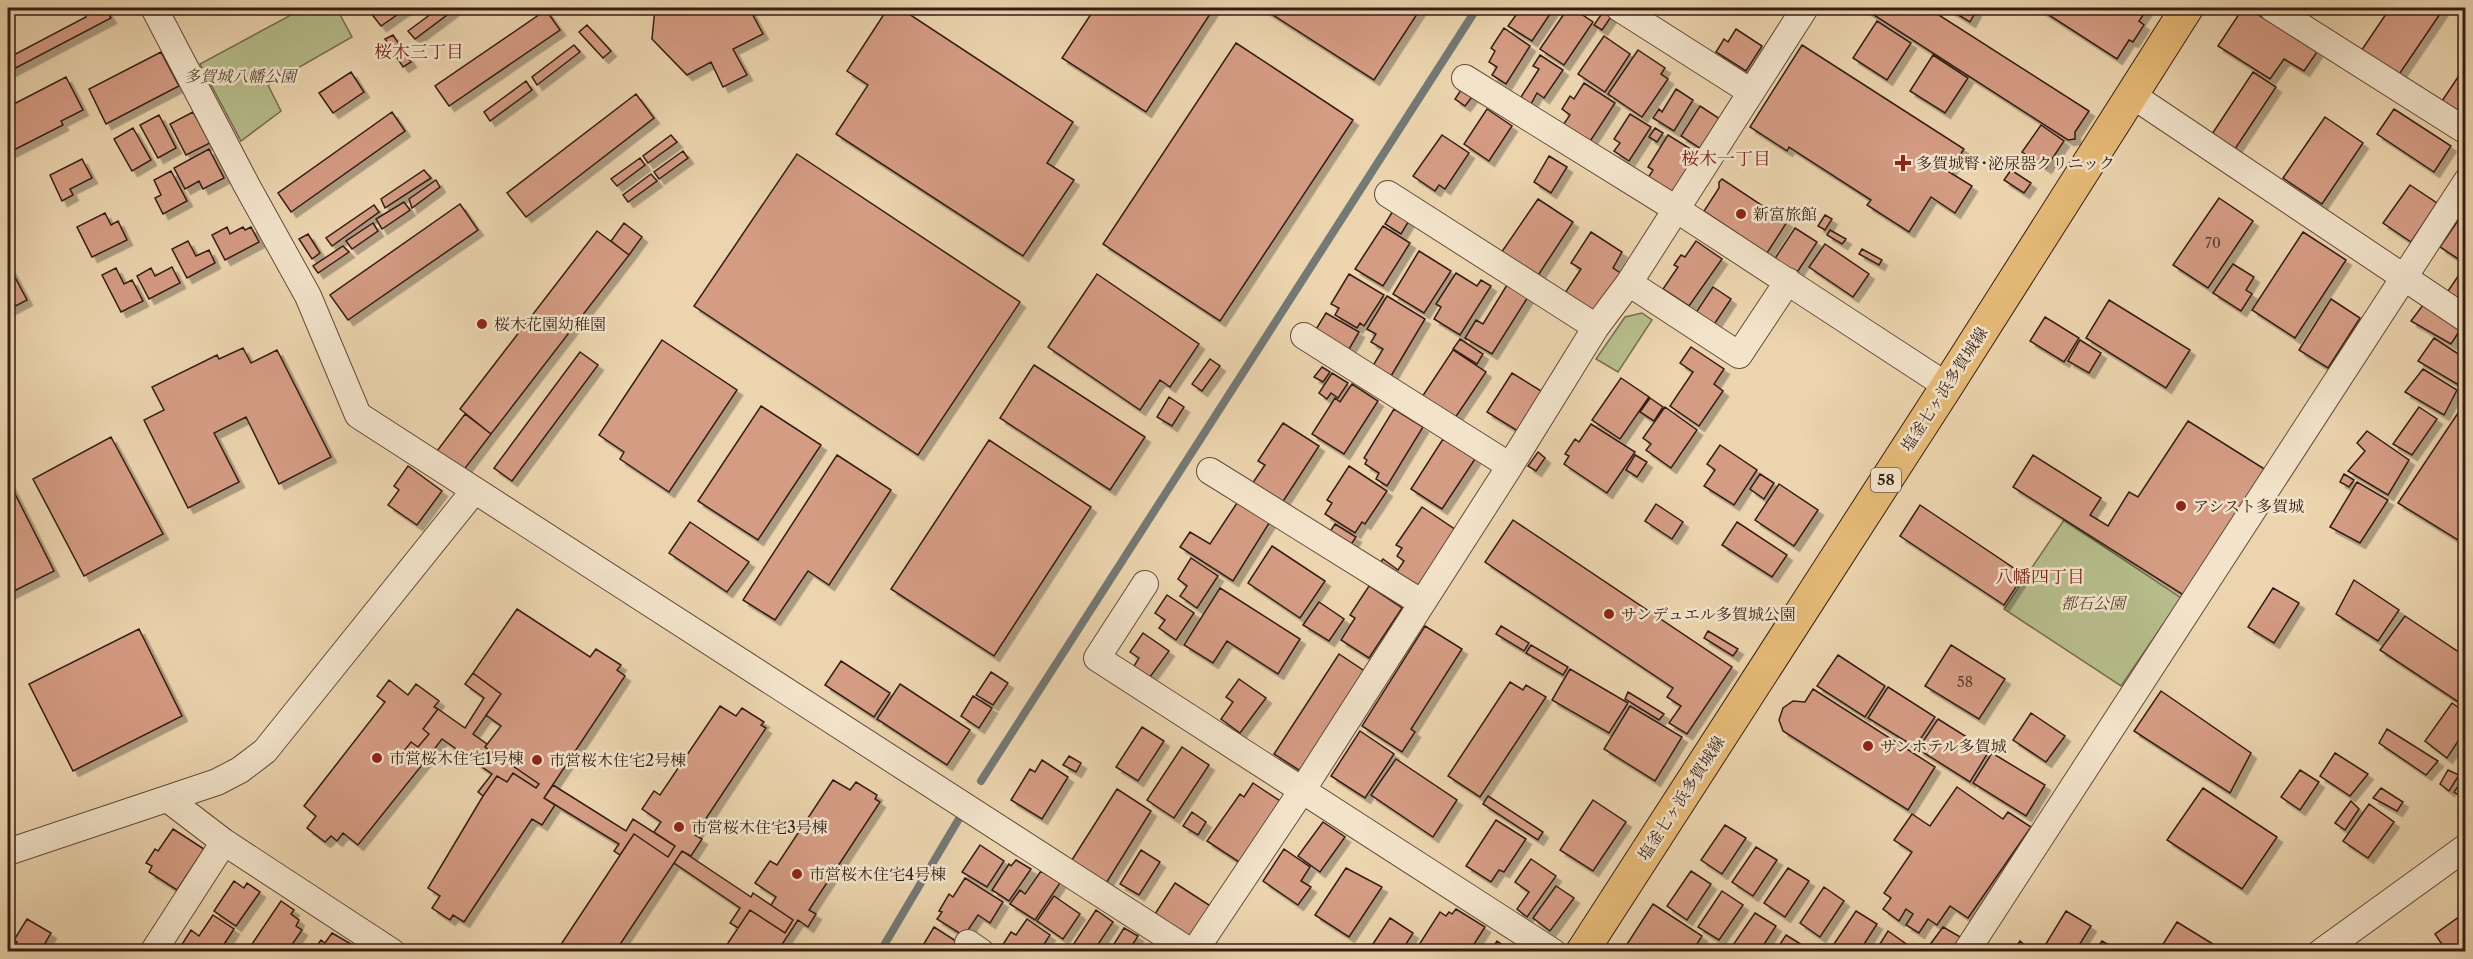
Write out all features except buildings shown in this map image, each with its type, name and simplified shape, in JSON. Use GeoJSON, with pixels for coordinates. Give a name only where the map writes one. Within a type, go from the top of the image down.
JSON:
{"type":"FeatureCollection","features":[{"type":"Feature","properties":{"kind":"main road","name":"塩釜七ヶ浜多賀城線"},"geometry":{"type":"LineString","coordinates":[[1582,951],[1947,386],[2187,8]]}},
{"type":"Feature","properties":{"kind":"street"},"geometry":{"type":"LineString","coordinates":[[154,8],[247,186],[308,296],[358,415],[1192,951],[1302,789],[1510,466],[1596,327],[1629,283],[1805,8]]}},
{"type":"Feature","properties":{"kind":"street"},"geometry":{"type":"LineString","coordinates":[[1619,8],[1751,92]]}},
{"type":"Feature","properties":{"kind":"street"},"geometry":{"type":"LineString","coordinates":[[2272,8],[2466,131]]}},
{"type":"Feature","properties":{"kind":"street"},"geometry":{"type":"LineString","coordinates":[[1465,78],[1676,209],[1947,386]]}},
{"type":"Feature","properties":{"kind":"street"},"geometry":{"type":"LineString","coordinates":[[2132,95],[2466,319]]}},
{"type":"Feature","properties":{"kind":"street"},"geometry":{"type":"LineString","coordinates":[[1966,951],[2466,182]]}},
{"type":"Feature","properties":{"kind":"street"},"geometry":{"type":"LineString","coordinates":[[1388,194],[1596,327]]}},
{"type":"Feature","properties":{"kind":"street"},"geometry":{"type":"LineString","coordinates":[[1629,283],[1739,355],[1788,281]]}},
{"type":"Feature","properties":{"kind":"street"},"geometry":{"type":"LineString","coordinates":[[1304,336],[1510,466]]}},
{"type":"Feature","properties":{"kind":"street"},"geometry":{"type":"LineString","coordinates":[[1210,471],[1422,603]]}},
{"type":"Feature","properties":{"kind":"street"},"geometry":{"type":"LineString","coordinates":[[8,852],[169,800],[217,782],[266,752],[474,491]]}},
{"type":"Feature","properties":{"kind":"street"},"geometry":{"type":"LineString","coordinates":[[1145,584],[1097,658],[1553,951]]}},
{"type":"Feature","properties":{"kind":"street"},"geometry":{"type":"LineString","coordinates":[[169,800],[224,842],[392,951]]}},
{"type":"Feature","properties":{"kind":"street"},"geometry":{"type":"LineString","coordinates":[[153,951],[224,842]]}},
{"type":"Feature","properties":{"kind":"street"},"geometry":{"type":"LineString","coordinates":[[2321,951],[2466,847]]}},
{"type":"Feature","properties":{"kind":"green space","name":"多賀城八幡公園"},"geometry":{"type":"Polygon","coordinates":[[[304,8],[325,8],[338,11],[352,37],[268,85],[281,111],[241,141],[200,64],[304,8]]]}},
{"type":"Feature","properties":{"kind":"green space"},"geometry":{"type":"Polygon","coordinates":[[[1642,313],[1652,320],[1618,372],[1596,359],[1625,317],[1642,313]]]}},
{"type":"Feature","properties":{"kind":"green space","name":"都石公園"},"geometry":{"type":"Polygon","coordinates":[[[2064,520],[2181,598],[2121,686],[2004,609],[2064,520]]]}},
{"type":"Feature","properties":{"kind":"waterway"},"geometry":{"type":"LineString","coordinates":[[981,781],[1477,8]]}},
{"type":"Feature","properties":{"kind":"waterway"},"geometry":{"type":"LineString","coordinates":[[880,952],[960,817]]}},
{"type":"Feature","properties":{"kind":"place","name":"多賀城腎･泌尿器クリニック"},"geometry":{"type":"Point","coordinates":[1903,163]}},
{"type":"Feature","properties":{"kind":"place","name":"新富旅館"},"geometry":{"type":"Point","coordinates":[1741,214]}},
{"type":"Feature","properties":{"kind":"place","name":"桜木花園幼稚園"},"geometry":{"type":"Point","coordinates":[482,324]}},
{"type":"Feature","properties":{"kind":"place","name":"アシスト多賀城"},"geometry":{"type":"Point","coordinates":[2181,506]}},
{"type":"Feature","properties":{"kind":"place","name":"サンデュエル多賀城公園"},"geometry":{"type":"Point","coordinates":[1609,614]}},
{"type":"Feature","properties":{"kind":"place","name":"サンホテル多賀城"},"geometry":{"type":"Point","coordinates":[1868,746]}},
{"type":"Feature","properties":{"kind":"place","name":"市営桜木住宅1号棟"},"geometry":{"type":"Point","coordinates":[377,758]}},
{"type":"Feature","properties":{"kind":"place","name":"市営桜木住宅2号棟"},"geometry":{"type":"Point","coordinates":[537,760]}},
{"type":"Feature","properties":{"kind":"place","name":"市営桜木住宅3号棟"},"geometry":{"type":"Point","coordinates":[679,827]}},
{"type":"Feature","properties":{"kind":"place","name":"市営桜木住宅4号棟"},"geometry":{"type":"Point","coordinates":[797,874]}},
{"type":"Feature","properties":{"kind":"district","name":"桜木三丁目"},"geometry":{"type":"Point","coordinates":[419,52]}},
{"type":"Feature","properties":{"kind":"district","name":"桜木一丁目"},"geometry":{"type":"Point","coordinates":[1726,159]}},
{"type":"Feature","properties":{"kind":"district","name":"八幡四丁目"},"geometry":{"type":"Point","coordinates":[2040,577]}}]}
